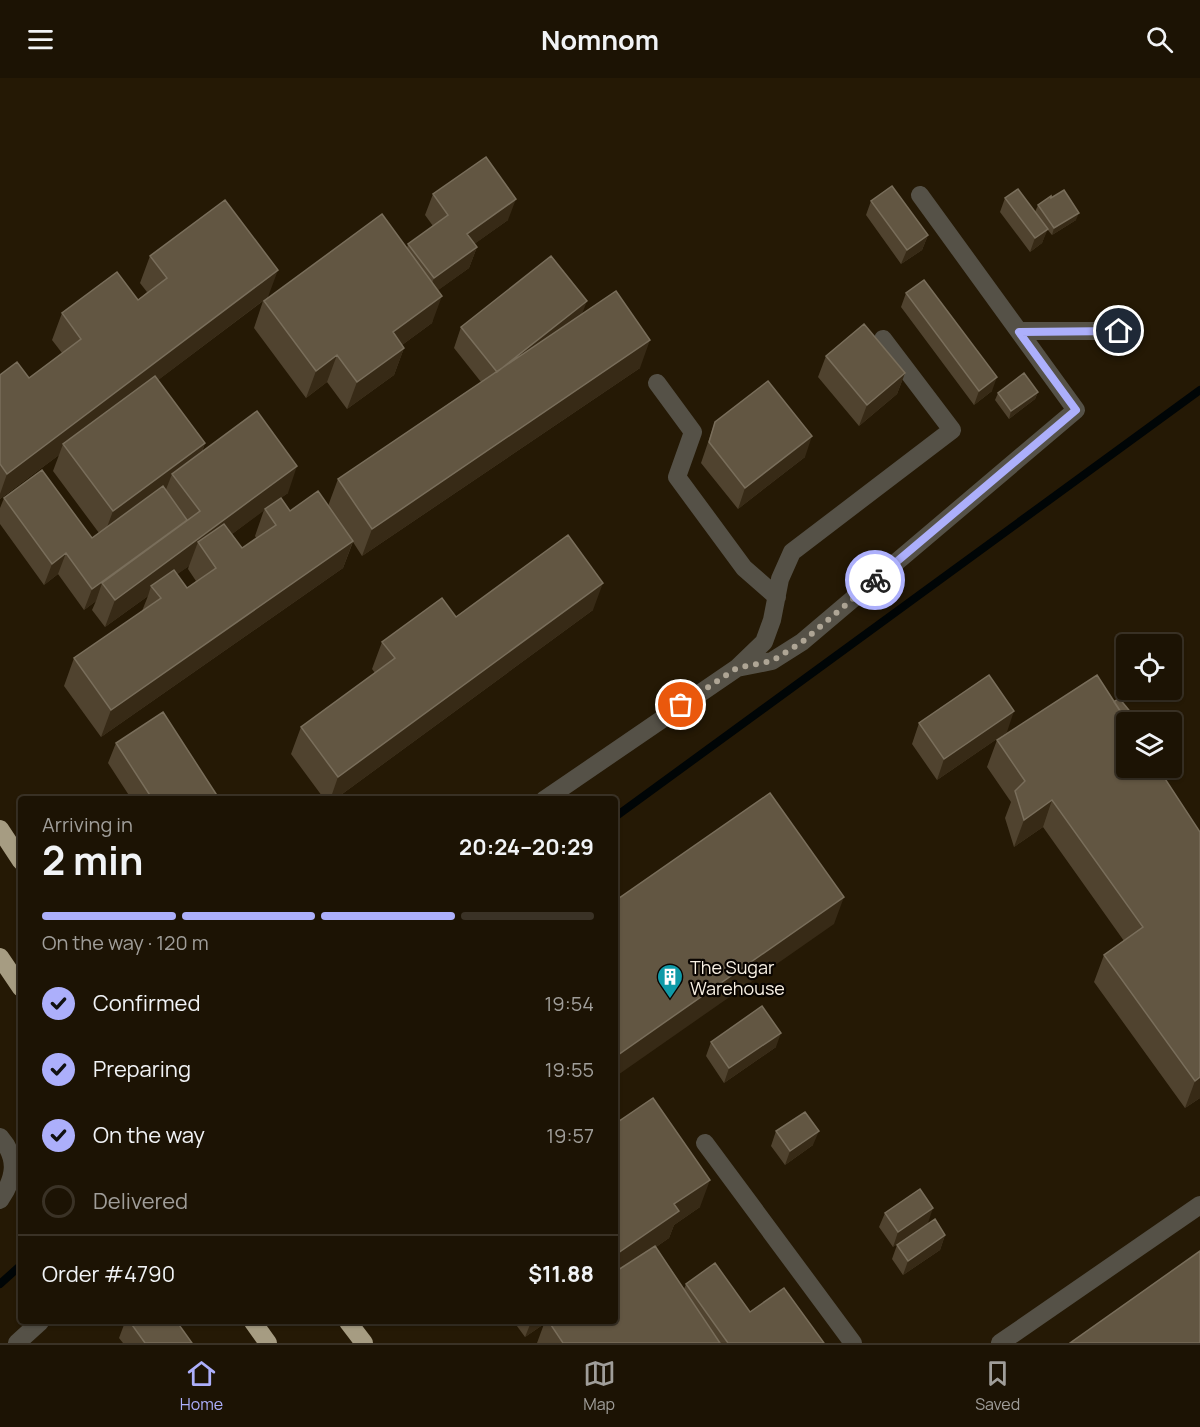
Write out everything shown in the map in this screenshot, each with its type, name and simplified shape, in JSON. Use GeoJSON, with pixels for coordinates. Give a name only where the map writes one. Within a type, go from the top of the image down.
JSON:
{"type":"FeatureCollection","features":[{"type":"Feature","properties":{"kind":"highway"},"geometry":{"type":"LineString","coordinates":[[0,829],[18,856]]}},
{"type":"Feature","properties":{"kind":"highway"},"geometry":{"type":"LineString","coordinates":[[0,957],[18,984]]}},
{"type":"Feature","properties":{"kind":"highway"},"geometry":{"type":"LineString","coordinates":[[255,1324],[268,1343]]}},
{"type":"Feature","properties":{"kind":"highway"},"geometry":{"type":"LineString","coordinates":[[350,1324],[364,1343]]}},
{"type":"Feature","properties":{"kind":"street"},"geometry":{"type":"LineString","coordinates":[[737,668],[772,661],[802,642],[1076,410],[920,195]]}},
{"type":"Feature","properties":{"kind":"street"},"geometry":{"type":"LineString","coordinates":[[1019,332],[1119,331]]}},
{"type":"Feature","properties":{"kind":"street"},"geometry":{"type":"LineString","coordinates":[[550,796],[737,668],[764,642],[780,579],[792,552],[952,430],[883,339]]}},
{"type":"Feature","properties":{"kind":"street"},"geometry":{"type":"LineString","coordinates":[[657,383],[693,432],[677,477],[744,568],[777,597]]}},
{"type":"Feature","properties":{"kind":"street"},"geometry":{"type":"LineString","coordinates":[[0,1137],[7,1145],[13,1160],[12,1180],[0,1200]]}},
{"type":"Feature","properties":{"kind":"street"},"geometry":{"type":"LineString","coordinates":[[705,1143],[853,1343]]}},
{"type":"Feature","properties":{"kind":"street"},"geometry":{"type":"LineString","coordinates":[[1000,1343],[1200,1205]]}},
{"type":"Feature","properties":{"kind":"street"},"geometry":{"type":"LineString","coordinates":[[17,1343],[38,1324]]}},
{"type":"Feature","properties":{"kind":"building"},"geometry":{"type":"Polygon","coordinates":[[[486,157],[516,199],[467,234],[477,247],[434,278],[408,244],[448,215],[433,194],[486,157]]]}},
{"type":"Feature","properties":{"kind":"building"},"geometry":{"type":"Polygon","coordinates":[[[892,186],[928,235],[907,250],[871,201],[892,186]]]}},
{"type":"Feature","properties":{"kind":"building"},"geometry":{"type":"Polygon","coordinates":[[[1018,189],[1048,229],[1035,238],[1005,198],[1018,189]]]}},
{"type":"Feature","properties":{"kind":"building"},"geometry":{"type":"Polygon","coordinates":[[[1064,190],[1079,213],[1054,228],[1038,205],[1064,190]]]}},
{"type":"Feature","properties":{"kind":"building"},"geometry":{"type":"Polygon","coordinates":[[[225,200],[278,270],[7,474],[0,464],[0,375],[17,362],[29,378],[81,339],[62,313],[117,272],[138,300],[167,278],[150,256],[225,200]]]}},
{"type":"Feature","properties":{"kind":"building"},"geometry":{"type":"Polygon","coordinates":[[[382,214],[442,296],[393,332],[404,348],[357,382],[337,355],[316,371],[264,301],[382,214]]]}},
{"type":"Feature","properties":{"kind":"building"},"geometry":{"type":"Polygon","coordinates":[[[551,256],[587,301],[497,372],[461,327],[551,256]]]}},
{"type":"Feature","properties":{"kind":"building"},"geometry":{"type":"Polygon","coordinates":[[[924,280],[997,377],[979,391],[906,293],[924,280]]]}},
{"type":"Feature","properties":{"kind":"building"},"geometry":{"type":"Polygon","coordinates":[[[616,291],[650,340],[372,529],[338,479],[616,291]]]}},
{"type":"Feature","properties":{"kind":"building"},"geometry":{"type":"Polygon","coordinates":[[[864,324],[905,373],[867,405],[826,356],[864,324]]]}},
{"type":"Feature","properties":{"kind":"building"},"geometry":{"type":"Polygon","coordinates":[[[1024,373],[1038,392],[1011,411],[998,393],[1024,373]]]}},
{"type":"Feature","properties":{"kind":"building"},"geometry":{"type":"Polygon","coordinates":[[[155,376],[205,443],[113,511],[63,444],[155,376]]]}},
{"type":"Feature","properties":{"kind":"building"},"geometry":{"type":"Polygon","coordinates":[[[768,381],[812,436],[745,488],[709,442],[715,422],[768,381]]]}},
{"type":"Feature","properties":{"kind":"building"},"geometry":{"type":"Polygon","coordinates":[[[257,411],[297,466],[115,600],[102,583],[200,511],[172,474],[257,411]]]}},
{"type":"Feature","properties":{"kind":"building"},"geometry":{"type":"Polygon","coordinates":[[[42,470],[92,538],[163,486],[187,520],[92,589],[66,553],[52,564],[4,498],[42,470]]]}},
{"type":"Feature","properties":{"kind":"building"},"geometry":{"type":"Polygon","coordinates":[[[318,491],[353,541],[111,710],[74,658],[161,598],[151,586],[174,570],[187,588],[216,568],[198,542],[224,524],[242,548],[276,525],[265,509],[281,498],[290,511],[318,491]]]}},
{"type":"Feature","properties":{"kind":"building"},"geometry":{"type":"Polygon","coordinates":[[[568,535],[603,583],[338,777],[301,727],[395,658],[382,642],[442,598],[456,617],[568,535]]]}},
{"type":"Feature","properties":{"kind":"building"},"geometry":{"type":"Polygon","coordinates":[[[989,675],[1014,711],[944,759],[919,723],[989,675]]]}},
{"type":"Feature","properties":{"kind":"building"},"geometry":{"type":"Polygon","coordinates":[[[1097,675],[1121,712],[1116,712],[1116,778],[1165,778],[1200,832],[1200,1077],[1195,1081],[1104,955],[1143,927],[1052,800],[1024,820],[1015,791],[1025,781],[997,740],[1097,675]]]}},
{"type":"Feature","properties":{"kind":"building"},"geometry":{"type":"Polygon","coordinates":[[[1121,700],[1130,712],[1121,712],[1114,702],[1121,700]]]}},
{"type":"Feature","properties":{"kind":"building"},"geometry":{"type":"Polygon","coordinates":[[[163,712],[217,796],[150,796],[116,743],[163,712]]]}},
{"type":"Feature","properties":{"kind":"building","name":"The Sugar Warehouse"},"geometry":{"type":"Polygon","coordinates":[[[770,793],[844,897],[618,1055],[618,899],[770,793]]]}},
{"type":"Feature","properties":{"kind":"building"},"geometry":{"type":"Polygon","coordinates":[[[762,1006],[781,1033],[729,1068],[711,1042],[762,1006]]]}},
{"type":"Feature","properties":{"kind":"building"},"geometry":{"type":"Polygon","coordinates":[[[653,1098],[710,1180],[674,1204],[679,1211],[618,1253],[618,1122],[653,1098]]]}},
{"type":"Feature","properties":{"kind":"building"},"geometry":{"type":"Polygon","coordinates":[[[805,1112],[819,1131],[790,1151],[776,1131],[805,1112]]]}},
{"type":"Feature","properties":{"kind":"building"},"geometry":{"type":"Polygon","coordinates":[[[920,1189],[933,1208],[898,1232],[885,1213],[920,1189]]]}},
{"type":"Feature","properties":{"kind":"building"},"geometry":{"type":"Polygon","coordinates":[[[935,1219],[945,1235],[908,1261],[897,1245],[935,1219]]]}},
{"type":"Feature","properties":{"kind":"building"},"geometry":{"type":"Polygon","coordinates":[[[655,1246],[720,1343],[563,1343],[550,1324],[618,1324],[618,1270],[655,1246]]]}},
{"type":"Feature","properties":{"kind":"building"},"geometry":{"type":"Polygon","coordinates":[[[1200,1251],[1200,1343],[1070,1343],[1200,1251]]]}},
{"type":"Feature","properties":{"kind":"building"},"geometry":{"type":"Polygon","coordinates":[[[715,1263],[750,1312],[784,1288],[824,1343],[728,1343],[686,1284],[715,1263]]]}},
{"type":"Feature","properties":{"kind":"building"},"geometry":{"type":"Polygon","coordinates":[[[131,1324],[178,1324],[192,1343],[145,1343],[131,1324]]]}},
{"type":"Feature","properties":{"kind":"waterway"},"geometry":{"type":"LineString","coordinates":[[618,815],[1200,390]]}},
{"type":"Feature","properties":{"kind":"waterway"},"geometry":{"type":"LineString","coordinates":[[0,1284],[18,1268]]}},
{"type":"Feature","properties":{"kind":"way so far"},"geometry":{"type":"LineString","coordinates":[[681,705],[737,668],[772,661],[802,642],[875,580]]}},
{"type":"Feature","properties":{"kind":"place","name":"The Sugar Warehouse"},"geometry":{"type":"Point","coordinates":[670,1000]}},
{"type":"Feature","properties":{"kind":"route"},"geometry":{"type":"LineString","coordinates":[[875,580],[1076,410],[1019,332],[1119,331]]}}]}
